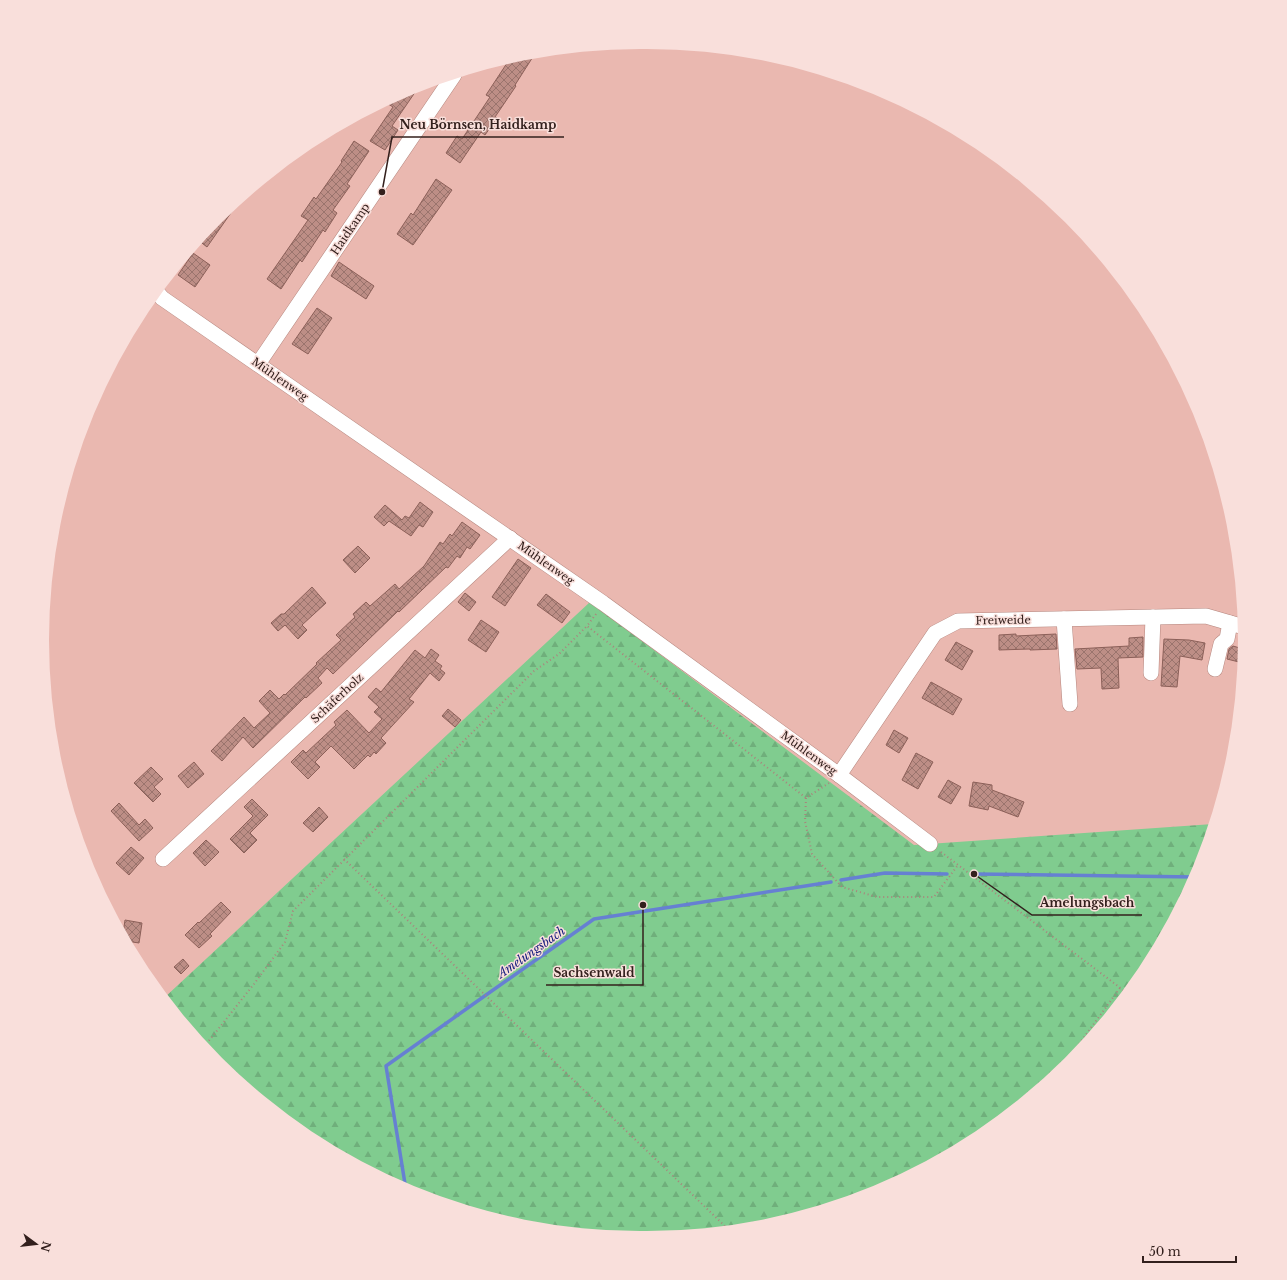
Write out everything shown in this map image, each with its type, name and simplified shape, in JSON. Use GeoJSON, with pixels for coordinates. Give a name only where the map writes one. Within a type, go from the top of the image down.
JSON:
{"type":"FeatureCollection","features":[{"type":"Feature","properties":{"kind":"street","name":"Haidkamp"},"geometry":{"type":"LineString","coordinates":[[258,364],[450,80]]}},
{"type":"Feature","properties":{"kind":"street","name":"Mühlenweg"},"geometry":{"type":"LineString","coordinates":[[160,296],[603,603],[839,775],[930,844]]}},
{"type":"Feature","properties":{"kind":"street","name":"Schäferholz"},"geometry":{"type":"LineString","coordinates":[[163,859],[510,538]]}},
{"type":"Feature","properties":{"kind":"street","name":"Freiweide"},"geometry":{"type":"LineString","coordinates":[[839,775],[935,633],[958,621],[1206,616],[1237,625]]}},
{"type":"Feature","properties":{"kind":"street"},"geometry":{"type":"LineString","coordinates":[[1151,673],[1153,617]]}},
{"type":"Feature","properties":{"kind":"street"},"geometry":{"type":"LineString","coordinates":[[1064,619],[1070,704]]}},
{"type":"Feature","properties":{"kind":"street"},"geometry":{"type":"LineString","coordinates":[[1216,669],[1221,644],[1227,639],[1237,625]]}},
{"type":"Feature","properties":{"kind":"path"},"geometry":{"type":"LineString","coordinates":[[208,1042],[254,984],[284,942],[293,911],[534,671],[559,654],[587,626],[603,603]]}},
{"type":"Feature","properties":{"kind":"path"},"geometry":{"type":"LineString","coordinates":[[587,626],[806,798]]}},
{"type":"Feature","properties":{"kind":"path"},"geometry":{"type":"LineString","coordinates":[[806,798],[839,775]]}},
{"type":"Feature","properties":{"kind":"path"},"geometry":{"type":"LineString","coordinates":[[806,798],[805,821],[812,854],[842,887],[876,897],[934,897],[958,865]]}},
{"type":"Feature","properties":{"kind":"path"},"geometry":{"type":"LineString","coordinates":[[930,844],[1123,990]]}},
{"type":"Feature","properties":{"kind":"path"},"geometry":{"type":"LineString","coordinates":[[344,860],[725,1226]]}},
{"type":"Feature","properties":{"kind":"path"},"geometry":{"type":"LineString","coordinates":[[1083,1038],[1120,988]]}},
{"type":"Feature","properties":{"kind":"green space"},"geometry":{"type":"Polygon","coordinates":[[[590,602],[914,845],[1209,824],[1193,866],[1177,901],[1159,936],[1138,968],[1116,1000],[1091,1030],[1065,1058],[1037,1084],[1007,1109],[975,1131],[942,1152],[908,1170],[837,1200],[762,1220],[686,1230],[601,1230],[525,1220],[450,1200],[414,1186],[344,1152],[280,1109],[222,1058],[196,1030],[167,995],[590,602]]]}},
{"type":"Feature","properties":{"kind":"building"},"geometry":{"type":"Polygon","coordinates":[[[532,59],[515,85],[516,86],[495,117],[497,118],[485,135],[481,132],[460,163],[446,153],[457,136],[462,139],[490,97],[486,95],[506,64],[532,59]]]}},
{"type":"Feature","properties":{"kind":"building"},"geometry":{"type":"Polygon","coordinates":[[[414,94],[392,126],[398,130],[385,150],[370,141],[393,107],[390,105],[414,94]]]}},
{"type":"Feature","properties":{"kind":"building"},"geometry":{"type":"Polygon","coordinates":[[[354,141],[369,151],[347,184],[350,186],[333,210],[337,213],[325,232],[323,230],[302,262],[300,260],[281,289],[267,279],[308,220],[301,216],[314,197],[316,199],[342,162],[341,161],[354,141]]]}},
{"type":"Feature","properties":{"kind":"building"},"geometry":{"type":"Polygon","coordinates":[[[436,179],[452,190],[413,245],[397,234],[411,213],[413,215],[436,179]]]}},
{"type":"Feature","properties":{"kind":"building"},"geometry":{"type":"Polygon","coordinates":[[[229,215],[207,247],[202,243],[229,215]]]}},
{"type":"Feature","properties":{"kind":"building"},"geometry":{"type":"Polygon","coordinates":[[[193,253],[210,265],[195,287],[178,275],[193,253]]]}},
{"type":"Feature","properties":{"kind":"building"},"geometry":{"type":"Polygon","coordinates":[[[339,262],[374,286],[366,299],[331,276],[339,262]]]}},
{"type":"Feature","properties":{"kind":"building"},"geometry":{"type":"Polygon","coordinates":[[[317,308],[332,318],[308,354],[292,344],[317,308]]]}},
{"type":"Feature","properties":{"kind":"building"},"geometry":{"type":"Polygon","coordinates":[[[420,502],[433,512],[423,527],[419,525],[411,536],[389,521],[384,526],[374,517],[385,505],[402,520],[405,516],[409,518],[420,502]]]}},
{"type":"Feature","properties":{"kind":"building"},"geometry":{"type":"Polygon","coordinates":[[[462,522],[480,535],[470,549],[467,547],[460,558],[457,556],[448,568],[446,567],[399,612],[398,611],[333,674],[327,668],[318,678],[322,683],[306,698],[305,697],[253,748],[243,737],[222,761],[211,751],[244,717],[254,728],[270,713],[259,701],[270,690],[279,699],[284,694],[285,695],[341,640],[336,635],[355,617],[353,614],[366,602],[370,606],[395,584],[399,589],[424,566],[440,542],[443,544],[450,534],[452,536],[462,522]]]}},
{"type":"Feature","properties":{"kind":"building"},"geometry":{"type":"Polygon","coordinates":[[[358,546],[370,558],[355,573],[343,560],[358,546]]]}},
{"type":"Feature","properties":{"kind":"building"},"geometry":{"type":"Polygon","coordinates":[[[518,559],[531,568],[505,606],[492,597],[518,559]]]}},
{"type":"Feature","properties":{"kind":"building"},"geometry":{"type":"Polygon","coordinates":[[[312,587],[326,603],[302,625],[307,630],[298,639],[285,625],[278,631],[271,623],[281,614],[284,614],[312,587]]]}},
{"type":"Feature","properties":{"kind":"building"},"geometry":{"type":"Polygon","coordinates":[[[465,593],[476,602],[469,611],[458,602],[465,593]]]}},
{"type":"Feature","properties":{"kind":"building"},"geometry":{"type":"Polygon","coordinates":[[[546,594],[570,612],[562,623],[537,605],[546,594]]]}},
{"type":"Feature","properties":{"kind":"building"},"geometry":{"type":"Polygon","coordinates":[[[481,620],[499,632],[486,652],[468,640],[481,620]]]}},
{"type":"Feature","properties":{"kind":"building"},"geometry":{"type":"Polygon","coordinates":[[[1016,634],[1016,636],[1056,634],[1057,649],[999,650],[999,635],[1016,634]]]}},
{"type":"Feature","properties":{"kind":"building"},"geometry":{"type":"Polygon","coordinates":[[[1143,637],[1143,657],[1118,658],[1119,688],[1102,689],[1101,668],[1077,669],[1075,649],[1129,646],[1129,638],[1143,637]]]}},
{"type":"Feature","properties":{"kind":"building"},"geometry":{"type":"Polygon","coordinates":[[[1164,639],[1189,640],[1205,643],[1202,660],[1180,656],[1177,687],[1161,686],[1164,639]]]}},
{"type":"Feature","properties":{"kind":"building"},"geometry":{"type":"Polygon","coordinates":[[[956,642],[973,651],[962,670],[945,660],[956,642]]]}},
{"type":"Feature","properties":{"kind":"building"},"geometry":{"type":"Polygon","coordinates":[[[1233,646],[1238,647],[1237,662],[1227,659],[1229,649],[1233,646]]]}},
{"type":"Feature","properties":{"kind":"building"},"geometry":{"type":"Polygon","coordinates":[[[431,649],[439,655],[435,661],[442,666],[440,669],[445,673],[439,681],[430,673],[409,699],[414,702],[381,738],[386,743],[376,754],[374,752],[370,757],[368,755],[354,769],[331,746],[315,762],[320,767],[308,779],[291,762],[303,750],[306,753],[336,725],[334,722],[347,710],[369,733],[382,719],[374,712],[379,707],[368,697],[376,688],[381,692],[415,650],[425,658],[431,649]]]}},
{"type":"Feature","properties":{"kind":"building"},"geometry":{"type":"Polygon","coordinates":[[[931,682],[962,699],[953,715],[922,698],[931,682]]]}},
{"type":"Feature","properties":{"kind":"building"},"geometry":{"type":"Polygon","coordinates":[[[448,709],[461,720],[455,727],[442,716],[448,709]]]}},
{"type":"Feature","properties":{"kind":"building"},"geometry":{"type":"Polygon","coordinates":[[[894,730],[908,738],[899,753],[886,745],[894,730]]]}},
{"type":"Feature","properties":{"kind":"building"},"geometry":{"type":"Polygon","coordinates":[[[916,753],[933,762],[918,789],[902,780],[916,753]]]}},
{"type":"Feature","properties":{"kind":"building"},"geometry":{"type":"Polygon","coordinates":[[[194,762],[204,774],[188,788],[178,776],[194,762]]]}},
{"type":"Feature","properties":{"kind":"building"},"geometry":{"type":"Polygon","coordinates":[[[151,767],[163,779],[154,787],[161,794],[153,802],[134,783],[151,767]]]}},
{"type":"Feature","properties":{"kind":"building"},"geometry":{"type":"Polygon","coordinates":[[[948,780],[961,787],[951,804],[938,797],[948,780]]]}},
{"type":"Feature","properties":{"kind":"building"},"geometry":{"type":"Polygon","coordinates":[[[973,782],[992,785],[992,790],[1024,802],[1018,817],[989,806],[988,810],[969,806],[973,782]]]}},
{"type":"Feature","properties":{"kind":"building"},"geometry":{"type":"Polygon","coordinates":[[[252,799],[268,815],[250,833],[257,840],[244,853],[230,839],[253,816],[244,807],[252,799]]]}},
{"type":"Feature","properties":{"kind":"building"},"geometry":{"type":"Polygon","coordinates":[[[119,803],[139,825],[145,819],[153,828],[139,841],[111,811],[119,803]]]}},
{"type":"Feature","properties":{"kind":"building"},"geometry":{"type":"Polygon","coordinates":[[[319,807],[328,817],[313,832],[303,823],[319,807]]]}},
{"type":"Feature","properties":{"kind":"building"},"geometry":{"type":"Polygon","coordinates":[[[206,840],[219,852],[205,866],[193,853],[206,840]]]}},
{"type":"Feature","properties":{"kind":"building"},"geometry":{"type":"Polygon","coordinates":[[[131,847],[144,858],[129,875],[116,863],[131,847]]]}},
{"type":"Feature","properties":{"kind":"building"},"geometry":{"type":"Polygon","coordinates":[[[221,902],[231,912],[210,934],[212,936],[199,948],[185,935],[221,902]]]}},
{"type":"Feature","properties":{"kind":"building"},"geometry":{"type":"Polygon","coordinates":[[[125,920],[142,923],[139,943],[132,942],[124,928],[125,920]]]}},
{"type":"Feature","properties":{"kind":"building"},"geometry":{"type":"Polygon","coordinates":[[[183,959],[189,966],[181,974],[174,967],[183,959]]]}},
{"type":"Feature","properties":{"kind":"waterway","name":"Amelungsbach"},"geometry":{"type":"LineString","coordinates":[[841,880],[885,873],[947,874]]}},
{"type":"Feature","properties":{"kind":"waterway","name":"Amelungsbach"},"geometry":{"type":"LineString","coordinates":[[974,874],[1188,877]]}},
{"type":"Feature","properties":{"kind":"waterway","name":"Amelungsbach"},"geometry":{"type":"LineString","coordinates":[[405,1182],[386,1066],[594,919],[831,882]]}},
{"type":"Feature","properties":{"kind":"place","name":"Neu Börnsen, Haidkamp"},"geometry":{"type":"Point","coordinates":[382,192]}},
{"type":"Feature","properties":{"kind":"place","name":"Amelungsbach"},"geometry":{"type":"Point","coordinates":[974,874]}},
{"type":"Feature","properties":{"kind":"place","name":"Sachsenwald"},"geometry":{"type":"Point","coordinates":[643,905]}}]}
